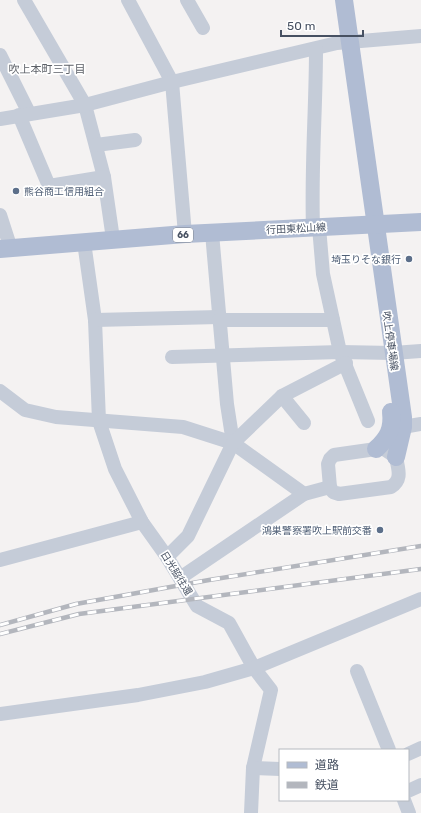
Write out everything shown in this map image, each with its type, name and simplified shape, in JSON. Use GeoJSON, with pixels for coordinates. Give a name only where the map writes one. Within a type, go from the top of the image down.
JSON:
{"type":"FeatureCollection","features":[{"type":"Feature","properties":{"kind":"main road"},"geometry":{"type":"LineString","coordinates":[[331,0],[343,43],[370,224]]}},
{"type":"Feature","properties":{"kind":"main road"},"geometry":{"type":"LineString","coordinates":[[343,43],[344,0]]}},
{"type":"Feature","properties":{"kind":"main road","name":"行田東松山線"},"geometry":{"type":"LineString","coordinates":[[5,249],[185,234],[421,222]]}},
{"type":"Feature","properties":{"kind":"main road","name":"吹上停車場線"},"geometry":{"type":"LineString","coordinates":[[370,224],[388,353],[403,427],[396,457]]}},
{"type":"Feature","properties":{"kind":"main road","name":"吹上停車場線"},"geometry":{"type":"LineString","coordinates":[[376,449],[389,436],[392,420],[388,353]]}},
{"type":"Feature","properties":{"kind":"street"},"geometry":{"type":"LineString","coordinates":[[24,0],[85,105],[104,176],[113,240]]}},
{"type":"Feature","properties":{"kind":"street"},"geometry":{"type":"LineString","coordinates":[[128,0],[172,82],[185,234]]}},
{"type":"Feature","properties":{"kind":"street"},"geometry":{"type":"LineString","coordinates":[[187,0],[203,28]]}},
{"type":"Feature","properties":{"kind":"street"},"geometry":{"type":"LineString","coordinates":[[0,119],[85,105],[172,82],[343,43],[421,36]]}},
{"type":"Feature","properties":{"kind":"street"},"geometry":{"type":"LineString","coordinates":[[316,49],[316,95],[312,171],[316,227],[322,274],[343,358],[368,421]]}},
{"type":"Feature","properties":{"kind":"street"},"geometry":{"type":"LineString","coordinates":[[0,55],[24,114],[50,186],[104,176]]}},
{"type":"Feature","properties":{"kind":"street"},"geometry":{"type":"LineString","coordinates":[[96,145],[135,140]]}},
{"type":"Feature","properties":{"kind":"street"},"geometry":{"type":"LineString","coordinates":[[0,215],[5,249]]}},
{"type":"Feature","properties":{"kind":"street"},"geometry":{"type":"LineString","coordinates":[[212,233],[222,355],[233,443]]}},
{"type":"Feature","properties":{"kind":"street","name":"日光脇往還"},"geometry":{"type":"LineString","coordinates":[[84,242],[94,320],[99,421],[115,469],[142,522],[168,557],[197,606],[229,623],[254,668],[271,690],[253,768],[251,813]]}},
{"type":"Feature","properties":{"kind":"street"},"geometry":{"type":"LineString","coordinates":[[94,320],[219,318],[333,320]]}},
{"type":"Feature","properties":{"kind":"street"},"geometry":{"type":"LineString","coordinates":[[172,356],[222,355],[343,358],[421,351]]}},
{"type":"Feature","properties":{"kind":"street"},"geometry":{"type":"LineString","coordinates":[[168,557],[188,536],[233,443],[282,396],[343,358]]}},
{"type":"Feature","properties":{"kind":"street"},"geometry":{"type":"LineString","coordinates":[[0,391],[25,410],[56,417],[183,427],[233,443],[304,494]]}},
{"type":"Feature","properties":{"kind":"street"},"geometry":{"type":"LineString","coordinates":[[282,396],[304,424]]}},
{"type":"Feature","properties":{"kind":"street"},"geometry":{"type":"LineString","coordinates":[[403,427],[421,424]]}},
{"type":"Feature","properties":{"kind":"street"},"geometry":{"type":"LineString","coordinates":[[376,449],[384,449],[396,457],[399,477],[396,484],[391,487],[339,494],[333,492],[330,487],[328,464],[330,459],[334,455],[376,449]]}},
{"type":"Feature","properties":{"kind":"street"},"geometry":{"type":"LineString","coordinates":[[180,578],[304,494],[330,487]]}},
{"type":"Feature","properties":{"kind":"street"},"geometry":{"type":"LineString","coordinates":[[0,560],[142,522]]}},
{"type":"Feature","properties":{"kind":"street"},"geometry":{"type":"LineString","coordinates":[[0,714],[138,695],[205,682],[254,668],[421,599]]}},
{"type":"Feature","properties":{"kind":"street"},"geometry":{"type":"LineString","coordinates":[[357,671],[389,749]]}},
{"type":"Feature","properties":{"kind":"street"},"geometry":{"type":"LineString","coordinates":[[409,754],[421,748]]}},
{"type":"Feature","properties":{"kind":"street"},"geometry":{"type":"LineString","coordinates":[[253,768],[279,769]]}},
{"type":"Feature","properties":{"kind":"street"},"geometry":{"type":"LineString","coordinates":[[409,791],[421,785]]}},
{"type":"Feature","properties":{"kind":"street"},"geometry":{"type":"LineString","coordinates":[[404,801],[409,813]]}},
{"type":"Feature","properties":{"kind":"railway"},"geometry":{"type":"LineString","coordinates":[[0,625],[76,604],[209,580],[421,546]]}},
{"type":"Feature","properties":{"kind":"railway"},"geometry":{"type":"LineString","coordinates":[[0,634],[79,614],[421,569]]}},
{"type":"Feature","properties":{"kind":"place","name":"熊谷商工信用組合"},"geometry":{"type":"Point","coordinates":[16,191]}},
{"type":"Feature","properties":{"kind":"place","name":"埼玉りそな銀行"},"geometry":{"type":"Point","coordinates":[409,259]}},
{"type":"Feature","properties":{"kind":"place","name":"鴻巣警察署吹上駅前交番"},"geometry":{"type":"Point","coordinates":[380,530]}},
{"type":"Feature","properties":{"kind":"district","name":"吹上本町三丁目"},"geometry":{"type":"Point","coordinates":[47,69]}}]}
